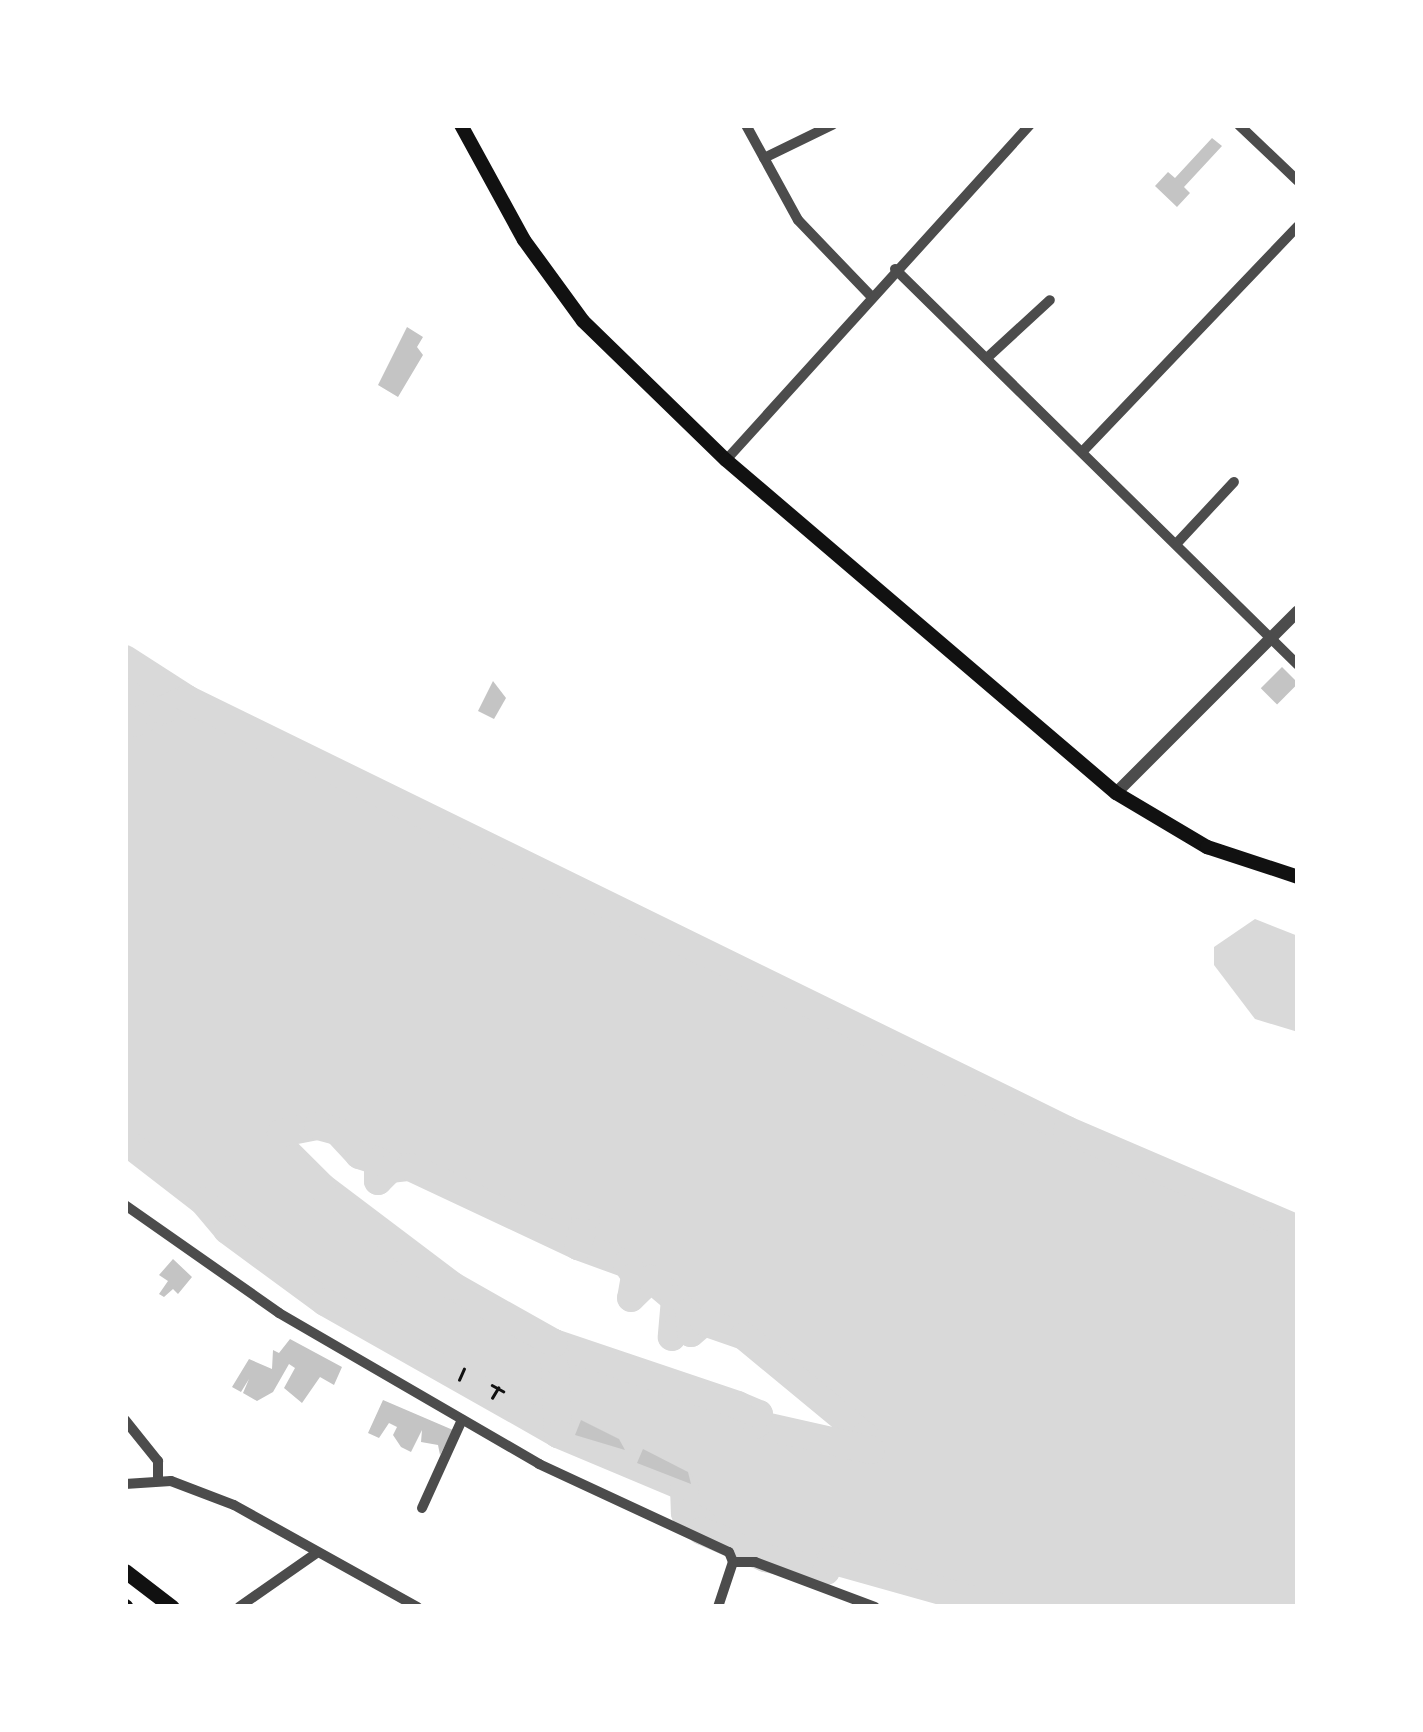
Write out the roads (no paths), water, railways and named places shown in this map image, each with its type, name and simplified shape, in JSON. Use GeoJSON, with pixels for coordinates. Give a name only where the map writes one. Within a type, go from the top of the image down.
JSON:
{"type":"FeatureCollection","features":[{"type":"Feature","properties":{"kind":"highway"},"geometry":{"type":"LineString","coordinates":[[125,1572],[172,1607]]}},
{"type":"Feature","properties":{"kind":"main road"},"geometry":{"type":"LineString","coordinates":[[461,125],[524,240],[583,321],[726,460],[1116,793],[1206,847],[1298,877]]}},
{"type":"Feature","properties":{"kind":"street"},"geometry":{"type":"LineString","coordinates":[[746,125],[798,220],[871,296]]}},
{"type":"Feature","properties":{"kind":"street"},"geometry":{"type":"LineString","coordinates":[[764,158],[832,125]]}},
{"type":"Feature","properties":{"kind":"street"},"geometry":{"type":"LineString","coordinates":[[726,460],[895,269],[1030,125]]}},
{"type":"Feature","properties":{"kind":"street"},"geometry":{"type":"LineString","coordinates":[[1240,125],[1298,181]]}},
{"type":"Feature","properties":{"kind":"street"},"geometry":{"type":"LineString","coordinates":[[1082,451],[1298,226]]}},
{"type":"Feature","properties":{"kind":"street"},"geometry":{"type":"LineString","coordinates":[[895,269],[1274,636],[1298,665]]}},
{"type":"Feature","properties":{"kind":"street"},"geometry":{"type":"LineString","coordinates":[[988,357],[1050,300]]}},
{"type":"Feature","properties":{"kind":"street"},"geometry":{"type":"LineString","coordinates":[[1178,542],[1234,482]]}},
{"type":"Feature","properties":{"kind":"street"},"geometry":{"type":"LineString","coordinates":[[1116,793],[1298,611]]}},
{"type":"Feature","properties":{"kind":"street"},"geometry":{"type":"LineString","coordinates":[[125,1205],[222,1279],[462,1420],[539,1464],[729,1552],[733,1562],[718,1607]]}},
{"type":"Feature","properties":{"kind":"street"},"geometry":{"type":"LineString","coordinates":[[125,1420],[158,1461],[158,1481]]}},
{"type":"Feature","properties":{"kind":"street"},"geometry":{"type":"LineString","coordinates":[[422,1508],[462,1420]]}},
{"type":"Feature","properties":{"kind":"street"},"geometry":{"type":"LineString","coordinates":[[125,1484],[158,1481],[234,1505],[315,1554],[418,1607]]}},
{"type":"Feature","properties":{"kind":"street"},"geometry":{"type":"LineString","coordinates":[[239,1607],[315,1554]]}},
{"type":"Feature","properties":{"kind":"street"},"geometry":{"type":"LineString","coordinates":[[733,1562],[755,1562],[874,1607]]}},
{"type":"Feature","properties":{"kind":"waterway"},"geometry":{"type":"LineString","coordinates":[[125,659],[187,699],[133,723],[125,717]]}},
{"type":"Feature","properties":{"kind":"waterway"},"geometry":{"type":"LineString","coordinates":[[162,710],[187,699],[1067,1130],[1298,1229]]}},
{"type":"Feature","properties":{"kind":"waterway"},"geometry":{"type":"LineString","coordinates":[[554,1359],[554,1343],[453,1286],[322,1187],[284,1149],[281,1133],[318,1126],[337,1131],[359,1155],[378,1161],[378,1181],[390,1169],[410,1167],[578,1246],[582,1232]]}},
{"type":"Feature","properties":{"kind":"waterway"},"geometry":{"type":"LineString","coordinates":[[125,1141],[203,1201],[227,1230],[325,1302],[558,1434],[558,1422]]}},
{"type":"Feature","properties":{"kind":"waterway"},"geometry":{"type":"LineString","coordinates":[[586,1219],[578,1246],[627,1264],[635,1276],[631,1298],[651,1279],[675,1299],[672,1337],[689,1312],[691,1333],[704,1322],[744,1336],[865,1436],[871,1450],[757,1424],[759,1414],[738,1405],[554,1343],[558,1434],[684,1487],[685,1513],[703,1523],[702,1531],[765,1558],[826,1571],[831,1560],[998,1607]]}}]}
